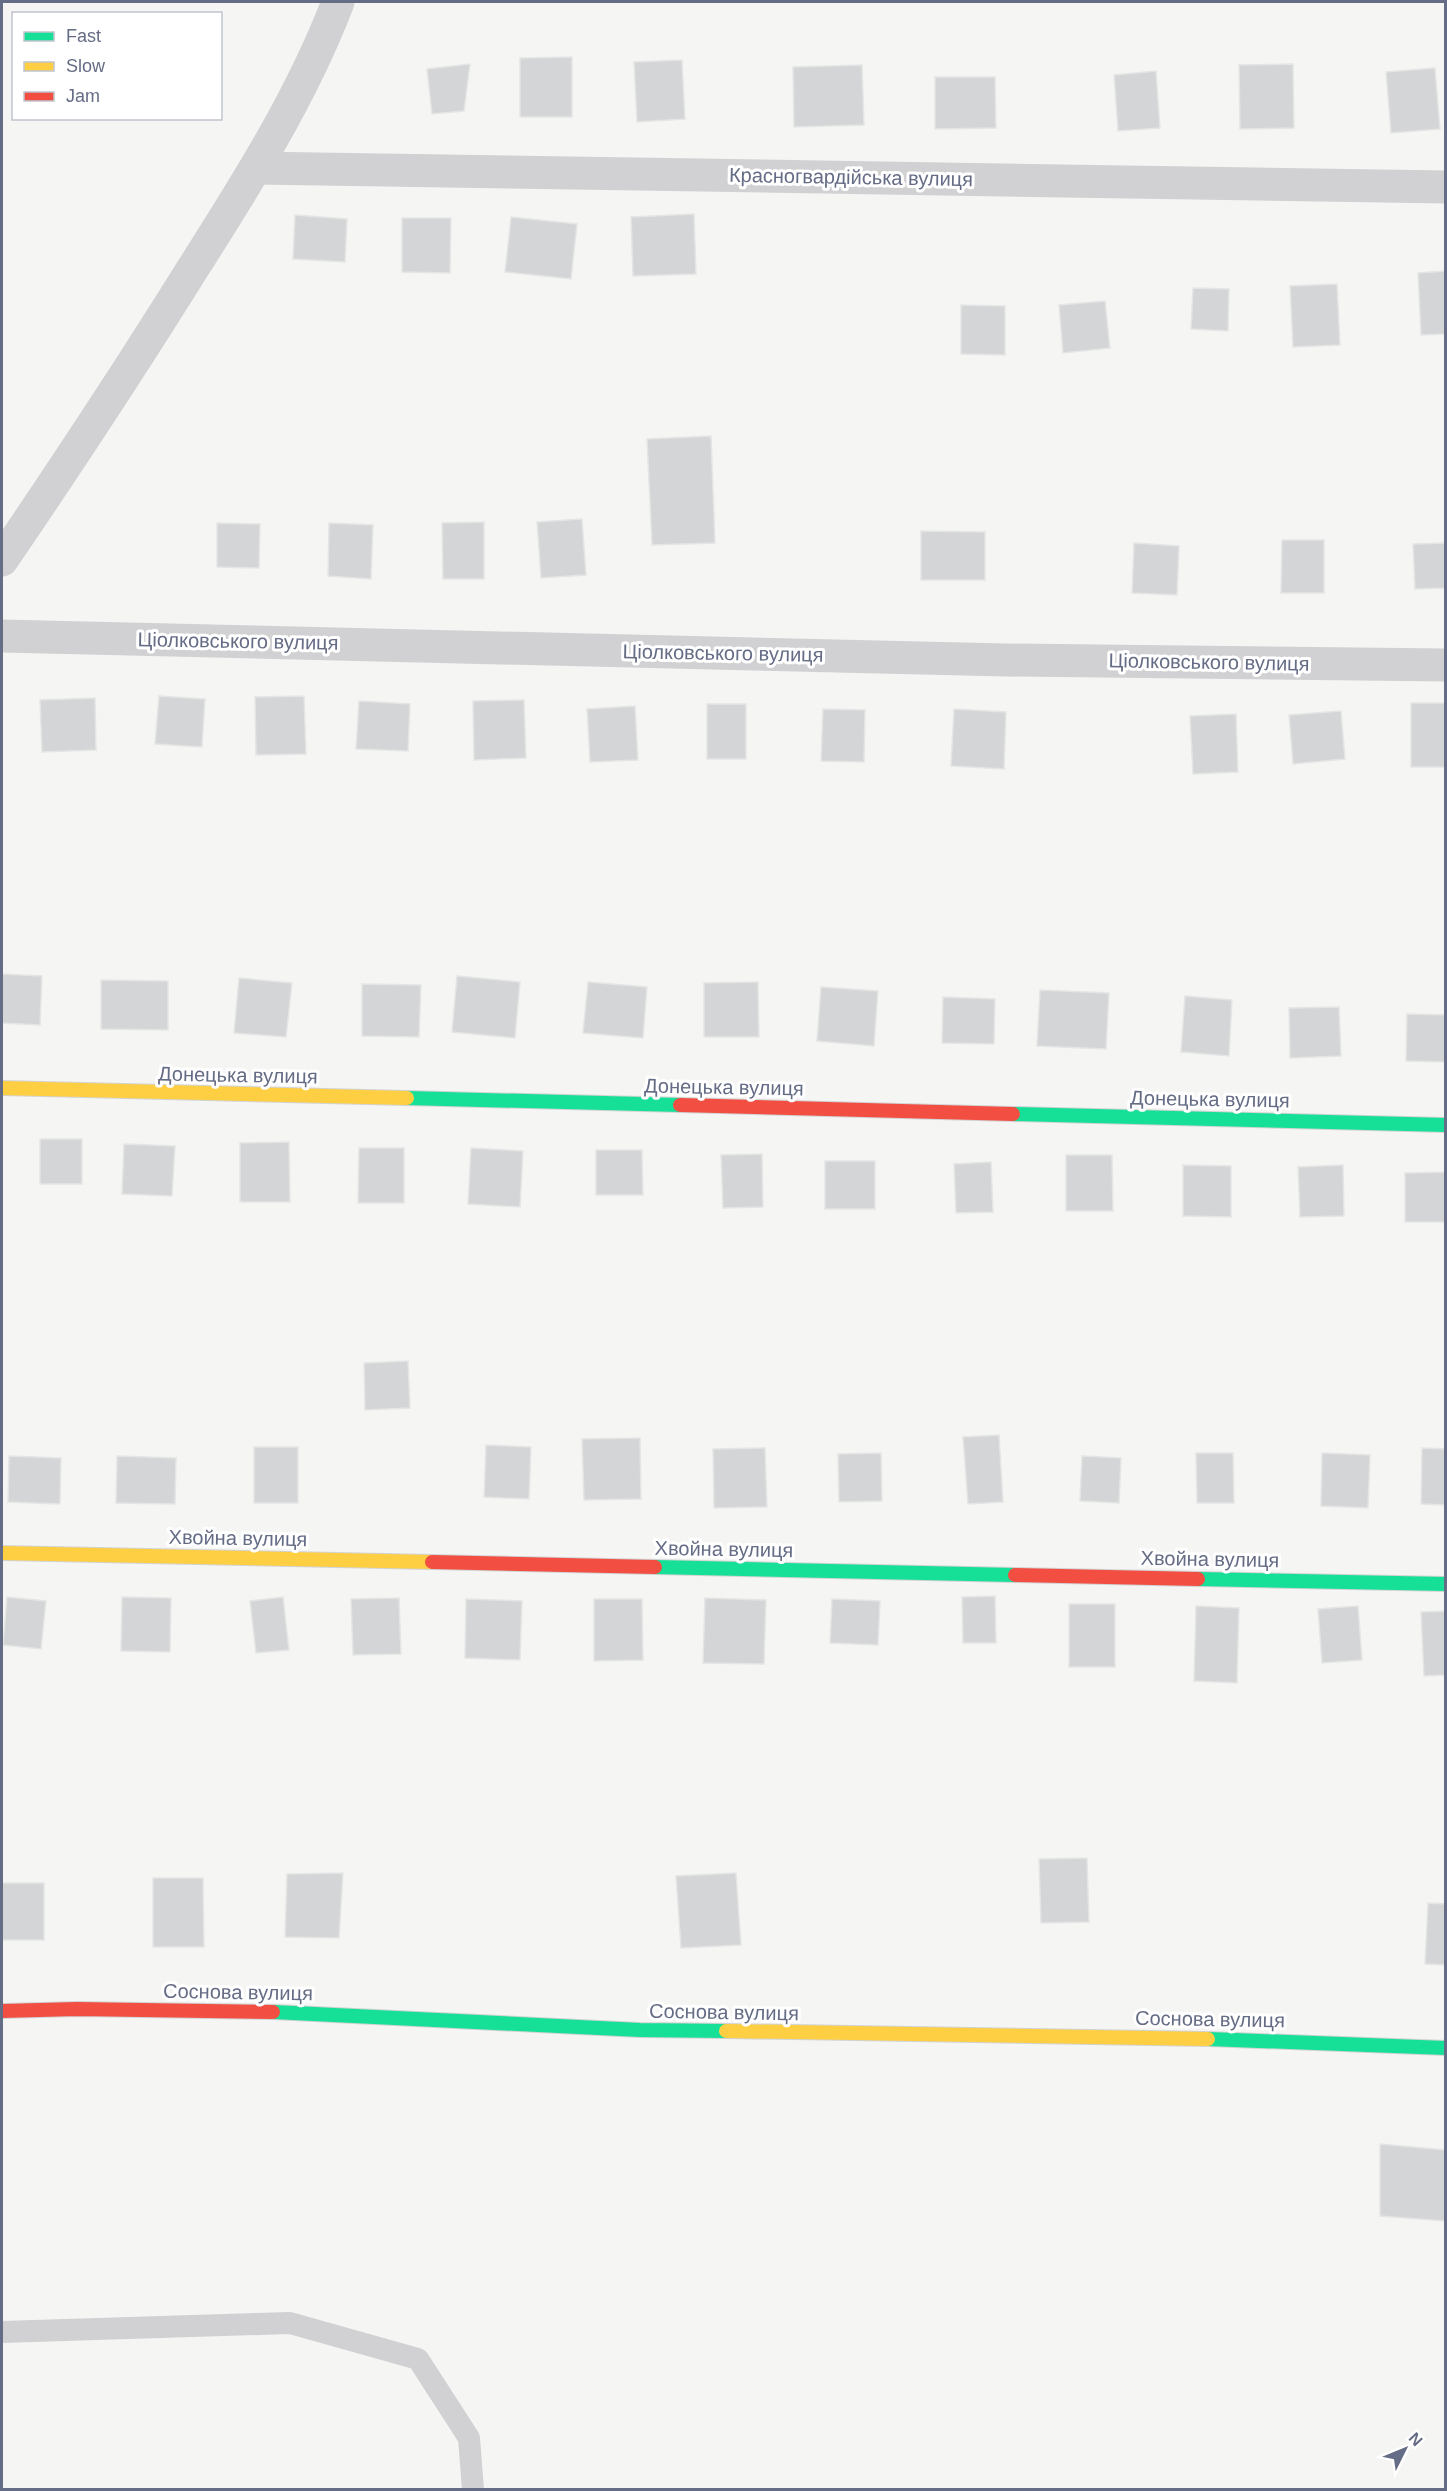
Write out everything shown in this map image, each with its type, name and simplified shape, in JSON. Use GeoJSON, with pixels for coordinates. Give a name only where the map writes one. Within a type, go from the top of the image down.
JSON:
{"type":"FeatureCollection","features":[{"type":"Feature","properties":{"kind":"street"},"geometry":{"type":"LineString","coordinates":[[2,560],[90,430],[256,168],[324,37],[338,2]]}},
{"type":"Feature","properties":{"kind":"street","name":"Красногвардійська вулиця"},"geometry":{"type":"LineString","coordinates":[[256,168],[1446,187]]}},
{"type":"Feature","properties":{"kind":"street","name":"Ціолковського вулиця"},"geometry":{"type":"LineString","coordinates":[[2,636],[1006,660],[1446,665]]}},
{"type":"Feature","properties":{"kind":"street","name":"Донецька вулиця"},"geometry":{"type":"LineString","coordinates":[[2,1088],[1446,1125]]}},
{"type":"Feature","properties":{"kind":"street","name":"Хвойна вулиця"},"geometry":{"type":"LineString","coordinates":[[2,1552],[1446,1584]]}},
{"type":"Feature","properties":{"kind":"street","name":"Соснова вулиця"},"geometry":{"type":"LineString","coordinates":[[2,2011],[77,2009],[307,2012],[640,2030],[1274,2040],[1446,2048]]}},
{"type":"Feature","properties":{"kind":"lane"},"geometry":{"type":"LineString","coordinates":[[2,2332],[290,2323],[418,2359],[469,2438],[473,2490]]}},
{"type":"Feature","properties":{"kind":"building"},"geometry":{"type":"Polygon","coordinates":[[[572,57],[572,117],[520,117],[520,58],[572,57]]]}},
{"type":"Feature","properties":{"kind":"building"},"geometry":{"type":"Polygon","coordinates":[[[682,60],[685,119],[637,122],[634,62],[682,60]]]}},
{"type":"Feature","properties":{"kind":"building"},"geometry":{"type":"Polygon","coordinates":[[[470,64],[464,111],[432,114],[427,69],[470,64]]]}},
{"type":"Feature","properties":{"kind":"building"},"geometry":{"type":"Polygon","coordinates":[[[1293,64],[1294,128],[1240,129],[1239,65],[1293,64]]]}},
{"type":"Feature","properties":{"kind":"building"},"geometry":{"type":"Polygon","coordinates":[[[862,65],[864,125],[794,127],[793,67],[862,65]]]}},
{"type":"Feature","properties":{"kind":"building"},"geometry":{"type":"Polygon","coordinates":[[[1435,68],[1440,129],[1391,133],[1386,72],[1435,68]]]}},
{"type":"Feature","properties":{"kind":"building"},"geometry":{"type":"Polygon","coordinates":[[[1156,71],[1160,128],[1118,131],[1114,75],[1156,71]]]}},
{"type":"Feature","properties":{"kind":"building"},"geometry":{"type":"Polygon","coordinates":[[[935,77],[995,77],[996,128],[935,129],[935,77]]]}},
{"type":"Feature","properties":{"kind":"building"},"geometry":{"type":"Polygon","coordinates":[[[694,214],[696,274],[633,276],[631,217],[694,214]]]}},
{"type":"Feature","properties":{"kind":"building"},"geometry":{"type":"Polygon","coordinates":[[[295,215],[347,219],[345,262],[293,259],[295,215]]]}},
{"type":"Feature","properties":{"kind":"building"},"geometry":{"type":"Polygon","coordinates":[[[511,217],[577,224],[571,279],[505,272],[511,217]]]}},
{"type":"Feature","properties":{"kind":"building"},"geometry":{"type":"Polygon","coordinates":[[[402,218],[451,218],[450,273],[402,272],[402,218]]]}},
{"type":"Feature","properties":{"kind":"building"},"geometry":{"type":"Polygon","coordinates":[[[1446,271],[1446,334],[1421,335],[1418,273],[1446,271]]]}},
{"type":"Feature","properties":{"kind":"building"},"geometry":{"type":"Polygon","coordinates":[[[1337,284],[1340,345],[1293,347],[1290,286],[1337,284]]]}},
{"type":"Feature","properties":{"kind":"building"},"geometry":{"type":"Polygon","coordinates":[[[1193,288],[1229,289],[1228,331],[1191,329],[1193,288]]]}},
{"type":"Feature","properties":{"kind":"building"},"geometry":{"type":"Polygon","coordinates":[[[1105,301],[1110,348],[1063,353],[1059,305],[1105,301]]]}},
{"type":"Feature","properties":{"kind":"building"},"geometry":{"type":"Polygon","coordinates":[[[961,305],[1005,306],[1005,355],[961,354],[961,305]]]}},
{"type":"Feature","properties":{"kind":"building"},"geometry":{"type":"Polygon","coordinates":[[[711,436],[715,543],[652,545],[647,439],[711,436]]]}},
{"type":"Feature","properties":{"kind":"building"},"geometry":{"type":"Polygon","coordinates":[[[582,519],[586,575],[541,578],[537,522],[582,519]]]}},
{"type":"Feature","properties":{"kind":"building"},"geometry":{"type":"Polygon","coordinates":[[[484,522],[484,579],[443,579],[442,523],[484,522]]]}},
{"type":"Feature","properties":{"kind":"building"},"geometry":{"type":"Polygon","coordinates":[[[217,523],[260,524],[259,568],[217,567],[217,523]]]}},
{"type":"Feature","properties":{"kind":"building"},"geometry":{"type":"Polygon","coordinates":[[[329,523],[373,525],[371,579],[328,576],[329,523]]]}},
{"type":"Feature","properties":{"kind":"building"},"geometry":{"type":"Polygon","coordinates":[[[921,531],[985,532],[985,580],[921,580],[921,531]]]}},
{"type":"Feature","properties":{"kind":"building"},"geometry":{"type":"Polygon","coordinates":[[[1282,540],[1324,540],[1324,593],[1281,593],[1282,540]]]}},
{"type":"Feature","properties":{"kind":"building"},"geometry":{"type":"Polygon","coordinates":[[[1134,543],[1179,546],[1177,595],[1132,593],[1134,543]]]}},
{"type":"Feature","properties":{"kind":"building"},"geometry":{"type":"Polygon","coordinates":[[[1446,543],[1446,588],[1415,589],[1413,544],[1446,543]]]}},
{"type":"Feature","properties":{"kind":"building"},"geometry":{"type":"Polygon","coordinates":[[[159,696],[205,699],[202,747],[155,744],[159,696]]]}},
{"type":"Feature","properties":{"kind":"building"},"geometry":{"type":"Polygon","coordinates":[[[304,696],[306,754],[256,755],[255,697],[304,696]]]}},
{"type":"Feature","properties":{"kind":"building"},"geometry":{"type":"Polygon","coordinates":[[[95,698],[96,750],[42,752],[40,700],[95,698]]]}},
{"type":"Feature","properties":{"kind":"building"},"geometry":{"type":"Polygon","coordinates":[[[524,700],[526,758],[474,760],[473,701],[524,700]]]}},
{"type":"Feature","properties":{"kind":"building"},"geometry":{"type":"Polygon","coordinates":[[[359,701],[410,704],[408,751],[356,749],[359,701]]]}},
{"type":"Feature","properties":{"kind":"building"},"geometry":{"type":"Polygon","coordinates":[[[1411,703],[1446,703],[1446,767],[1411,767],[1411,703]]]}},
{"type":"Feature","properties":{"kind":"building"},"geometry":{"type":"Polygon","coordinates":[[[707,704],[746,704],[746,759],[707,759],[707,704]]]}},
{"type":"Feature","properties":{"kind":"building"},"geometry":{"type":"Polygon","coordinates":[[[635,706],[638,760],[590,762],[587,709],[635,706]]]}},
{"type":"Feature","properties":{"kind":"building"},"geometry":{"type":"Polygon","coordinates":[[[823,709],[865,710],[864,762],[821,761],[823,709]]]}},
{"type":"Feature","properties":{"kind":"building"},"geometry":{"type":"Polygon","coordinates":[[[954,709],[1006,712],[1004,769],[951,766],[954,709]]]}},
{"type":"Feature","properties":{"kind":"building"},"geometry":{"type":"Polygon","coordinates":[[[1341,711],[1345,759],[1293,764],[1289,715],[1341,711]]]}},
{"type":"Feature","properties":{"kind":"building"},"geometry":{"type":"Polygon","coordinates":[[[1236,714],[1238,772],[1193,774],[1190,716],[1236,714]]]}},
{"type":"Feature","properties":{"kind":"building"},"geometry":{"type":"Polygon","coordinates":[[[2,974],[42,976],[40,1025],[2,1023],[2,974]]]}},
{"type":"Feature","properties":{"kind":"building"},"geometry":{"type":"Polygon","coordinates":[[[457,976],[520,982],[515,1038],[452,1032],[457,976]]]}},
{"type":"Feature","properties":{"kind":"building"},"geometry":{"type":"Polygon","coordinates":[[[239,978],[292,983],[286,1037],[234,1033],[239,978]]]}},
{"type":"Feature","properties":{"kind":"building"},"geometry":{"type":"Polygon","coordinates":[[[101,980],[168,981],[168,1030],[101,1029],[101,980]]]}},
{"type":"Feature","properties":{"kind":"building"},"geometry":{"type":"Polygon","coordinates":[[[588,982],[647,987],[643,1038],[583,1033],[588,982]]]}},
{"type":"Feature","properties":{"kind":"building"},"geometry":{"type":"Polygon","coordinates":[[[758,982],[759,1037],[704,1037],[704,983],[758,982]]]}},
{"type":"Feature","properties":{"kind":"building"},"geometry":{"type":"Polygon","coordinates":[[[362,984],[421,985],[419,1037],[362,1036],[362,984]]]}},
{"type":"Feature","properties":{"kind":"building"},"geometry":{"type":"Polygon","coordinates":[[[821,987],[878,991],[874,1046],[817,1041],[821,987]]]}},
{"type":"Feature","properties":{"kind":"building"},"geometry":{"type":"Polygon","coordinates":[[[1040,990],[1109,993],[1106,1049],[1037,1046],[1040,990]]]}},
{"type":"Feature","properties":{"kind":"building"},"geometry":{"type":"Polygon","coordinates":[[[1185,996],[1232,1000],[1229,1056],[1181,1052],[1185,996]]]}},
{"type":"Feature","properties":{"kind":"building"},"geometry":{"type":"Polygon","coordinates":[[[943,997],[995,999],[994,1044],[942,1043],[943,997]]]}},
{"type":"Feature","properties":{"kind":"building"},"geometry":{"type":"Polygon","coordinates":[[[1339,1007],[1341,1056],[1290,1058],[1289,1008],[1339,1007]]]}},
{"type":"Feature","properties":{"kind":"building"},"geometry":{"type":"Polygon","coordinates":[[[1407,1014],[1446,1015],[1446,1062],[1406,1061],[1407,1014]]]}},
{"type":"Feature","properties":{"kind":"building"},"geometry":{"type":"Polygon","coordinates":[[[40,1139],[82,1139],[82,1184],[40,1184],[40,1139]]]}},
{"type":"Feature","properties":{"kind":"building"},"geometry":{"type":"Polygon","coordinates":[[[289,1142],[290,1202],[240,1202],[240,1143],[289,1142]]]}},
{"type":"Feature","properties":{"kind":"building"},"geometry":{"type":"Polygon","coordinates":[[[124,1144],[175,1146],[172,1196],[122,1194],[124,1144]]]}},
{"type":"Feature","properties":{"kind":"building"},"geometry":{"type":"Polygon","coordinates":[[[359,1148],[404,1148],[404,1203],[358,1203],[359,1148]]]}},
{"type":"Feature","properties":{"kind":"building"},"geometry":{"type":"Polygon","coordinates":[[[471,1148],[523,1151],[520,1207],[468,1204],[471,1148]]]}},
{"type":"Feature","properties":{"kind":"building"},"geometry":{"type":"Polygon","coordinates":[[[596,1150],[642,1150],[643,1195],[596,1195],[596,1150]]]}},
{"type":"Feature","properties":{"kind":"building"},"geometry":{"type":"Polygon","coordinates":[[[762,1154],[763,1207],[723,1208],[721,1155],[762,1154]]]}},
{"type":"Feature","properties":{"kind":"building"},"geometry":{"type":"Polygon","coordinates":[[[1066,1155],[1112,1155],[1113,1211],[1066,1211],[1066,1155]]]}},
{"type":"Feature","properties":{"kind":"building"},"geometry":{"type":"Polygon","coordinates":[[[825,1161],[875,1161],[875,1209],[825,1209],[825,1161]]]}},
{"type":"Feature","properties":{"kind":"building"},"geometry":{"type":"Polygon","coordinates":[[[991,1162],[993,1212],[956,1213],[954,1164],[991,1162]]]}},
{"type":"Feature","properties":{"kind":"building"},"geometry":{"type":"Polygon","coordinates":[[[1183,1165],[1231,1166],[1231,1217],[1183,1216],[1183,1165]]]}},
{"type":"Feature","properties":{"kind":"building"},"geometry":{"type":"Polygon","coordinates":[[[1343,1165],[1344,1216],[1300,1217],[1298,1167],[1343,1165]]]}},
{"type":"Feature","properties":{"kind":"building"},"geometry":{"type":"Polygon","coordinates":[[[1446,1172],[1446,1222],[1405,1222],[1405,1173],[1446,1172]]]}},
{"type":"Feature","properties":{"kind":"building"},"geometry":{"type":"Polygon","coordinates":[[[408,1361],[410,1408],[365,1410],[364,1363],[408,1361]]]}},
{"type":"Feature","properties":{"kind":"building"},"geometry":{"type":"Polygon","coordinates":[[[999,1435],[1003,1502],[968,1504],[963,1437],[999,1435]]]}},
{"type":"Feature","properties":{"kind":"building"},"geometry":{"type":"Polygon","coordinates":[[[640,1438],[641,1499],[584,1500],[582,1439],[640,1438]]]}},
{"type":"Feature","properties":{"kind":"building"},"geometry":{"type":"Polygon","coordinates":[[[486,1445],[531,1447],[529,1499],[484,1497],[486,1445]]]}},
{"type":"Feature","properties":{"kind":"building"},"geometry":{"type":"Polygon","coordinates":[[[254,1447],[298,1447],[298,1503],[254,1503],[254,1447]]]}},
{"type":"Feature","properties":{"kind":"building"},"geometry":{"type":"Polygon","coordinates":[[[765,1448],[767,1507],[714,1508],[713,1449],[765,1448]]]}},
{"type":"Feature","properties":{"kind":"building"},"geometry":{"type":"Polygon","coordinates":[[[1422,1448],[1446,1449],[1446,1505],[1421,1504],[1422,1448]]]}},
{"type":"Feature","properties":{"kind":"building"},"geometry":{"type":"Polygon","coordinates":[[[881,1453],[882,1501],[839,1502],[838,1454],[881,1453]]]}},
{"type":"Feature","properties":{"kind":"building"},"geometry":{"type":"Polygon","coordinates":[[[1196,1453],[1233,1453],[1234,1503],[1197,1503],[1196,1453]]]}},
{"type":"Feature","properties":{"kind":"building"},"geometry":{"type":"Polygon","coordinates":[[[1322,1453],[1370,1455],[1368,1508],[1321,1506],[1322,1453]]]}},
{"type":"Feature","properties":{"kind":"building"},"geometry":{"type":"Polygon","coordinates":[[[9,1456],[61,1458],[60,1504],[8,1502],[9,1456]]]}},
{"type":"Feature","properties":{"kind":"building"},"geometry":{"type":"Polygon","coordinates":[[[117,1456],[176,1458],[175,1504],[116,1503],[117,1456]]]}},
{"type":"Feature","properties":{"kind":"building"},"geometry":{"type":"Polygon","coordinates":[[[1082,1456],[1121,1458],[1119,1503],[1080,1501],[1082,1456]]]}},
{"type":"Feature","properties":{"kind":"building"},"geometry":{"type":"Polygon","coordinates":[[[995,1596],[996,1643],[963,1643],[962,1597],[995,1596]]]}},
{"type":"Feature","properties":{"kind":"building"},"geometry":{"type":"Polygon","coordinates":[[[7,1597],[46,1601],[41,1649],[3,1645],[7,1597]]]}},
{"type":"Feature","properties":{"kind":"building"},"geometry":{"type":"Polygon","coordinates":[[[122,1597],[171,1598],[170,1652],[121,1651],[122,1597]]]}},
{"type":"Feature","properties":{"kind":"building"},"geometry":{"type":"Polygon","coordinates":[[[283,1597],[289,1650],[256,1653],[250,1601],[283,1597]]]}},
{"type":"Feature","properties":{"kind":"building"},"geometry":{"type":"Polygon","coordinates":[[[399,1598],[401,1654],[353,1655],[351,1599],[399,1598]]]}},
{"type":"Feature","properties":{"kind":"building"},"geometry":{"type":"Polygon","coordinates":[[[705,1598],[766,1600],[764,1664],[703,1663],[705,1598]]]}},
{"type":"Feature","properties":{"kind":"building"},"geometry":{"type":"Polygon","coordinates":[[[466,1599],[522,1601],[520,1660],[465,1658],[466,1599]]]}},
{"type":"Feature","properties":{"kind":"building"},"geometry":{"type":"Polygon","coordinates":[[[594,1599],[642,1599],[643,1660],[594,1661],[594,1599]]]}},
{"type":"Feature","properties":{"kind":"building"},"geometry":{"type":"Polygon","coordinates":[[[832,1599],[880,1601],[878,1645],[830,1643],[832,1599]]]}},
{"type":"Feature","properties":{"kind":"building"},"geometry":{"type":"Polygon","coordinates":[[[1069,1604],[1115,1604],[1115,1667],[1069,1667],[1069,1604]]]}},
{"type":"Feature","properties":{"kind":"building"},"geometry":{"type":"Polygon","coordinates":[[[1196,1606],[1239,1608],[1237,1683],[1194,1681],[1196,1606]]]}},
{"type":"Feature","properties":{"kind":"building"},"geometry":{"type":"Polygon","coordinates":[[[1358,1606],[1362,1660],[1322,1663],[1318,1609],[1358,1606]]]}},
{"type":"Feature","properties":{"kind":"building"},"geometry":{"type":"Polygon","coordinates":[[[1446,1611],[1446,1675],[1424,1676],[1421,1612],[1446,1611]]]}},
{"type":"Feature","properties":{"kind":"building"},"geometry":{"type":"Polygon","coordinates":[[[1087,1858],[1089,1922],[1041,1923],[1039,1859],[1087,1858]]]}},
{"type":"Feature","properties":{"kind":"building"},"geometry":{"type":"Polygon","coordinates":[[[343,1873],[339,1938],[285,1937],[287,1874],[343,1873]]]}},
{"type":"Feature","properties":{"kind":"building"},"geometry":{"type":"Polygon","coordinates":[[[736,1873],[741,1945],[681,1948],[676,1876],[736,1873]]]}},
{"type":"Feature","properties":{"kind":"building"},"geometry":{"type":"Polygon","coordinates":[[[153,1878],[203,1878],[204,1947],[153,1947],[153,1878]]]}},
{"type":"Feature","properties":{"kind":"building"},"geometry":{"type":"Polygon","coordinates":[[[2,1883],[44,1883],[44,1940],[2,1940],[2,1883]]]}},
{"type":"Feature","properties":{"kind":"building"},"geometry":{"type":"Polygon","coordinates":[[[1428,1903],[1446,1904],[1446,1965],[1425,1964],[1428,1903]]]}},
{"type":"Feature","properties":{"kind":"building"},"geometry":{"type":"Polygon","coordinates":[[[1380,2144],[1446,2150],[1445,2221],[1380,2216],[1380,2144]]]}},
{"type":"Feature","properties":{"kind":"traffic: fast"},"geometry":{"type":"LineString","coordinates":[[407,1098],[680,1105]]}},
{"type":"Feature","properties":{"kind":"traffic: fast"},"geometry":{"type":"LineString","coordinates":[[1013,1114],[1446,1125]]}},
{"type":"Feature","properties":{"kind":"traffic: fast"},"geometry":{"type":"LineString","coordinates":[[655,1567],[1015,1575]]}},
{"type":"Feature","properties":{"kind":"traffic: fast"},"geometry":{"type":"LineString","coordinates":[[1198,1579],[1446,1584]]}},
{"type":"Feature","properties":{"kind":"traffic: fast"},"geometry":{"type":"LineString","coordinates":[[273,2012],[640,2030],[726,2031]]}},
{"type":"Feature","properties":{"kind":"traffic: fast"},"geometry":{"type":"LineString","coordinates":[[1208,2039],[1446,2048]]}},
{"type":"Feature","properties":{"kind":"traffic: slow"},"geometry":{"type":"LineString","coordinates":[[2,1088],[407,1098]]}},
{"type":"Feature","properties":{"kind":"traffic: slow"},"geometry":{"type":"LineString","coordinates":[[2,1553],[432,1562]]}},
{"type":"Feature","properties":{"kind":"traffic: slow"},"geometry":{"type":"LineString","coordinates":[[726,2031],[1208,2039]]}},
{"type":"Feature","properties":{"kind":"traffic: jam"},"geometry":{"type":"LineString","coordinates":[[680,1105],[1013,1114]]}},
{"type":"Feature","properties":{"kind":"traffic: jam"},"geometry":{"type":"LineString","coordinates":[[432,1562],[655,1567]]}},
{"type":"Feature","properties":{"kind":"traffic: jam"},"geometry":{"type":"LineString","coordinates":[[1015,1575],[1198,1579]]}},
{"type":"Feature","properties":{"kind":"traffic: jam"},"geometry":{"type":"LineString","coordinates":[[2,2011],[77,2009],[273,2012]]}}]}
